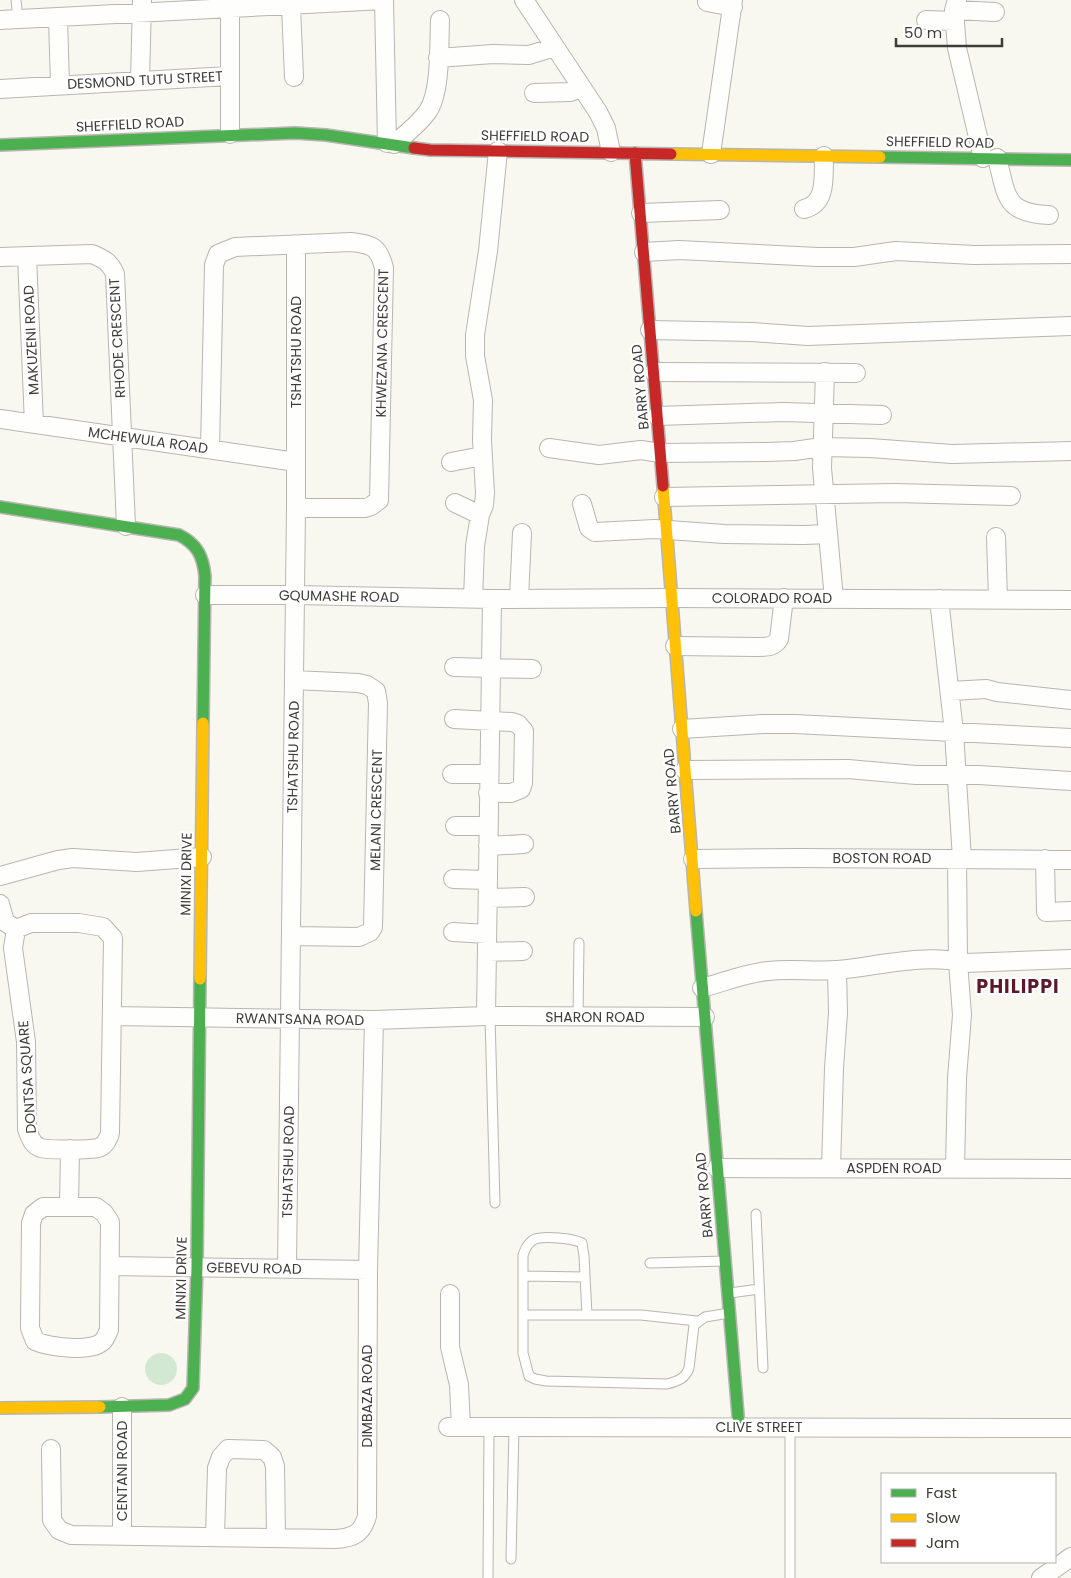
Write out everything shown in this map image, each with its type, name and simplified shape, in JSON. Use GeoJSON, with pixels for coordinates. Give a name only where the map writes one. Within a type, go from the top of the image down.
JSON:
{"type":"FeatureCollection","features":[{"type":"Feature","properties":{"kind":"street"},"geometry":{"type":"LineString","coordinates":[[9,20],[58,18],[142,7],[291,6],[384,0],[390,144]]}},
{"type":"Feature","properties":{"kind":"street"},"geometry":{"type":"LineString","coordinates":[[524,0],[603,121],[611,152]]}},
{"type":"Feature","properties":{"kind":"street"},"geometry":{"type":"LineString","coordinates":[[707,0],[707,2],[733,4],[711,154]]}},
{"type":"Feature","properties":{"kind":"street"},"geometry":{"type":"LineString","coordinates":[[230,5],[230,134]]}},
{"type":"Feature","properties":{"kind":"street"},"geometry":{"type":"LineString","coordinates":[[291,6],[294,77]]}},
{"type":"Feature","properties":{"kind":"street"},"geometry":{"type":"LineString","coordinates":[[140,80],[142,7]]}},
{"type":"Feature","properties":{"kind":"street"},"geometry":{"type":"LineString","coordinates":[[926,20],[955,11],[995,12]]}},
{"type":"Feature","properties":{"kind":"street"},"geometry":{"type":"LineString","coordinates":[[955,11],[955,37],[962,72],[990,158],[1014,206],[1027,214],[1049,215]]}},
{"type":"Feature","properties":{"kind":"street","name":"DESMOND TUTU STREET"},"geometry":{"type":"LineString","coordinates":[[58,18],[60,85]]}},
{"type":"Feature","properties":{"kind":"street"},"geometry":{"type":"LineString","coordinates":[[390,144],[424,117],[434,100],[437,89],[440,20]]}},
{"type":"Feature","properties":{"kind":"street"},"geometry":{"type":"LineString","coordinates":[[438,58],[493,54],[529,55],[555,48]]}},
{"type":"Feature","properties":{"kind":"street","name":"DESMOND TUTU STREET"},"geometry":{"type":"LineString","coordinates":[[0,88],[229,76]]}},
{"type":"Feature","properties":{"kind":"street"},"geometry":{"type":"LineString","coordinates":[[534,93],[570,92],[581,88]]}},
{"type":"Feature","properties":{"kind":"street","name":"SHEFFIELD ROAD"},"geometry":{"type":"LineString","coordinates":[[0,145],[230,134],[295,133],[326,135],[430,150],[1071,160]]}},
{"type":"Feature","properties":{"kind":"street"},"geometry":{"type":"LineString","coordinates":[[473,599],[475,553],[480,515],[485,500],[482,456],[483,400],[475,356],[475,335],[488,251],[498,151]]}},
{"type":"Feature","properties":{"kind":"street","name":"BARRY ROAD"},"geometry":{"type":"LineString","coordinates":[[635,153],[739,1427]]}},
{"type":"Feature","properties":{"kind":"street"},"geometry":{"type":"LineString","coordinates":[[804,209],[814,205],[820,197],[824,156]]}},
{"type":"Feature","properties":{"kind":"street"},"geometry":{"type":"LineString","coordinates":[[641,213],[720,210]]}},
{"type":"Feature","properties":{"kind":"street","name":"KHWEZANA CRESCENT"},"geometry":{"type":"LineString","coordinates":[[210,449],[214,265],[218,254],[235,247],[351,242],[370,245],[382,257],[384,268],[379,500],[365,508],[296,508]]}},
{"type":"Feature","properties":{"kind":"street","name":"TSHATSHU ROAD"},"geometry":{"type":"LineString","coordinates":[[287,1268],[296,508],[296,245]]}},
{"type":"Feature","properties":{"kind":"street"},"geometry":{"type":"LineString","coordinates":[[644,252],[686,250],[754,255],[836,257],[854,257],[905,251],[974,255],[1071,254]]}},
{"type":"Feature","properties":{"kind":"street","name":"RHODE CRESCENT"},"geometry":{"type":"LineString","coordinates":[[0,257],[92,254],[104,259],[111,265],[115,274],[126,526]]}},
{"type":"Feature","properties":{"kind":"street","name":"MAKUZENI ROAD"},"geometry":{"type":"LineString","coordinates":[[27,256],[34,424]]}},
{"type":"Feature","properties":{"kind":"street"},"geometry":{"type":"LineString","coordinates":[[650,330],[752,332],[808,336],[1071,326]]}},
{"type":"Feature","properties":{"kind":"street"},"geometry":{"type":"LineString","coordinates":[[654,372],[856,373]]}},
{"type":"Feature","properties":{"kind":"street"},"geometry":{"type":"LineString","coordinates":[[825,372],[822,447],[824,495],[834,599]]}},
{"type":"Feature","properties":{"kind":"street"},"geometry":{"type":"LineString","coordinates":[[657,416],[782,412],[882,415]]}},
{"type":"Feature","properties":{"kind":"street","name":"MCHEWULA ROAD"},"geometry":{"type":"LineString","coordinates":[[0,419],[296,462]]}},
{"type":"Feature","properties":{"kind":"street"},"geometry":{"type":"LineString","coordinates":[[549,448],[600,455],[641,450],[660,453],[780,452],[822,447],[870,448],[952,454],[1071,451]]}},
{"type":"Feature","properties":{"kind":"street"},"geometry":{"type":"LineString","coordinates":[[451,462],[482,456]]}},
{"type":"Feature","properties":{"kind":"street"},"geometry":{"type":"LineString","coordinates":[[664,497],[895,493],[1011,496]]}},
{"type":"Feature","properties":{"kind":"street"},"geometry":{"type":"LineString","coordinates":[[455,503],[480,515]]}},
{"type":"Feature","properties":{"kind":"street"},"geometry":{"type":"LineString","coordinates":[[582,504],[589,528],[595,532],[667,530],[724,534],[828,534]]}},
{"type":"Feature","properties":{"kind":"street","name":"MINIXI DRIVE"},"geometry":{"type":"LineString","coordinates":[[0,507],[179,535],[191,540],[198,547],[204,567],[197,1267],[193,1388],[190,1395],[183,1402],[164,1406],[122,1406]]}},
{"type":"Feature","properties":{"kind":"street"},"geometry":{"type":"LineString","coordinates":[[519,599],[522,533]]}},
{"type":"Feature","properties":{"kind":"street"},"geometry":{"type":"LineString","coordinates":[[996,537],[998,599]]}},
{"type":"Feature","properties":{"kind":"street","name":"GQUMASHE ROAD"},"geometry":{"type":"LineString","coordinates":[[205,595],[473,599]]}},
{"type":"Feature","properties":{"kind":"street"},"geometry":{"type":"LineString","coordinates":[[675,646],[772,646],[776,643],[780,634],[784,598]]}},
{"type":"Feature","properties":{"kind":"street","name":"COLORADO ROAD"},"geometry":{"type":"LineString","coordinates":[[473,599],[784,598],[1071,600]]}},
{"type":"Feature","properties":{"kind":"street"},"geometry":{"type":"LineString","coordinates":[[488,1016],[488,793],[492,599]]}},
{"type":"Feature","properties":{"kind":"street"},"geometry":{"type":"LineString","coordinates":[[939,599],[954,732],[959,858],[958,962],[962,1015],[957,1088],[955,1168]]}},
{"type":"Feature","properties":{"kind":"street"},"geometry":{"type":"LineString","coordinates":[[454,667],[532,668]]}},
{"type":"Feature","properties":{"kind":"street","name":"MELANI CRESCENT"},"geometry":{"type":"LineString","coordinates":[[291,936],[359,937],[370,932],[373,927],[378,703],[376,691],[367,685],[294,680]]}},
{"type":"Feature","properties":{"kind":"street"},"geometry":{"type":"LineString","coordinates":[[950,691],[986,689],[997,692],[1071,700]]}},
{"type":"Feature","properties":{"kind":"street"},"geometry":{"type":"LineString","coordinates":[[454,719],[490,721],[522,726],[525,734],[524,783],[521,789],[511,793],[488,793]]}},
{"type":"Feature","properties":{"kind":"street"},"geometry":{"type":"LineString","coordinates":[[682,729],[795,724],[1071,738]]}},
{"type":"Feature","properties":{"kind":"street"},"geometry":{"type":"LineString","coordinates":[[685,770],[848,768],[916,775],[979,775],[1071,781]]}},
{"type":"Feature","properties":{"kind":"street"},"geometry":{"type":"LineString","coordinates":[[452,774],[489,774]]}},
{"type":"Feature","properties":{"kind":"street"},"geometry":{"type":"LineString","coordinates":[[455,826],[488,826]]}},
{"type":"Feature","properties":{"kind":"street"},"geometry":{"type":"LineString","coordinates":[[488,846],[524,844]]}},
{"type":"Feature","properties":{"kind":"street"},"geometry":{"type":"LineString","coordinates":[[0,876],[58,860],[73,858],[137,862],[202,857]]}},
{"type":"Feature","properties":{"kind":"street","name":"BOSTON ROAD"},"geometry":{"type":"LineString","coordinates":[[693,859],[959,858],[1071,860]]}},
{"type":"Feature","properties":{"kind":"street"},"geometry":{"type":"LineString","coordinates":[[1045,859],[1046,912],[1071,911]]}},
{"type":"Feature","properties":{"kind":"street"},"geometry":{"type":"LineString","coordinates":[[453,879],[488,880]]}},
{"type":"Feature","properties":{"kind":"street"},"geometry":{"type":"LineString","coordinates":[[488,898],[525,897]]}},
{"type":"Feature","properties":{"kind":"street"},"geometry":{"type":"LineString","coordinates":[[0,904],[6,922],[16,929]]}},
{"type":"Feature","properties":{"kind":"street","name":"DONTSA SQUARE"},"geometry":{"type":"LineString","coordinates":[[31,923],[79,923],[104,928],[113,938],[110,1133],[106,1143],[98,1148],[41,1148],[31,1141],[27,1129],[26,1042],[13,948],[16,929],[31,923]]}},
{"type":"Feature","properties":{"kind":"street"},"geometry":{"type":"LineString","coordinates":[[453,932],[487,934]]}},
{"type":"Feature","properties":{"kind":"street"},"geometry":{"type":"LineString","coordinates":[[487,952],[523,951]]}},
{"type":"Feature","properties":{"kind":"street"},"geometry":{"type":"LineString","coordinates":[[702,988],[768,971],[837,970],[905,961],[948,960],[965,964],[1071,959]]}},
{"type":"Feature","properties":{"kind":"street"},"geometry":{"type":"LineString","coordinates":[[831,1168],[834,1068],[838,1013],[837,970]]}},
{"type":"Feature","properties":{"kind":"street","name":"RWANTSANA ROAD"},"geometry":{"type":"LineString","coordinates":[[113,1016],[374,1020],[488,1016]]}},
{"type":"Feature","properties":{"kind":"street","name":"SHARON ROAD"},"geometry":{"type":"LineString","coordinates":[[488,1016],[705,1017]]}},
{"type":"Feature","properties":{"kind":"street","name":"DIMBAZA ROAD"},"geometry":{"type":"LineString","coordinates":[[51,1449],[52,1520],[59,1530],[71,1535],[344,1538],[353,1536],[364,1524],[367,1516],[368,1270],[374,1020]]}},
{"type":"Feature","properties":{"kind":"street"},"geometry":{"type":"LineString","coordinates":[[69,1206],[70,1149]]}},
{"type":"Feature","properties":{"kind":"street","name":"ASPDEN ROAD"},"geometry":{"type":"LineString","coordinates":[[717,1168],[1071,1169]]}},
{"type":"Feature","properties":{"kind":"street"},"geometry":{"type":"LineString","coordinates":[[69,1206],[96,1208],[104,1213],[110,1222],[110,1266],[109,1330],[103,1341],[91,1347],[48,1346],[35,1341],[30,1328],[31,1223],[34,1214],[43,1207],[69,1206]]}},
{"type":"Feature","properties":{"kind":"street","name":"GEBEVU ROAD"},"geometry":{"type":"LineString","coordinates":[[110,1266],[368,1270]]}},
{"type":"Feature","properties":{"kind":"street","name":"CLIVE STREET"},"geometry":{"type":"LineString","coordinates":[[450,1294],[450,1347],[459,1385],[454,1427],[1071,1428]]}},
{"type":"Feature","properties":{"kind":"street"},"geometry":{"type":"LineString","coordinates":[[0,1408],[122,1406]]}},
{"type":"Feature","properties":{"kind":"street","name":"CENTANI ROAD"},"geometry":{"type":"LineString","coordinates":[[122,1406],[122,1536]]}},
{"type":"Feature","properties":{"kind":"street"},"geometry":{"type":"LineString","coordinates":[[215,1536],[218,1468],[221,1458],[228,1449],[264,1450],[272,1457],[275,1466],[276,1537]]}},
{"type":"Feature","properties":{"kind":"street"},"geometry":{"type":"LineString","coordinates":[[1041,1578],[1071,1557]]}},
{"type":"Feature","properties":{"kind":"lane"},"geometry":{"type":"LineString","coordinates":[[9,20],[16,0]]}},
{"type":"Feature","properties":{"kind":"lane"},"geometry":{"type":"LineString","coordinates":[[578,1017],[580,943]]}},
{"type":"Feature","properties":{"kind":"lane"},"geometry":{"type":"LineString","coordinates":[[488,1016],[495,1203]]}},
{"type":"Feature","properties":{"kind":"lane"},"geometry":{"type":"LineString","coordinates":[[756,1214],[763,1368]]}},
{"type":"Feature","properties":{"kind":"lane"},"geometry":{"type":"LineString","coordinates":[[587,1315],[584,1248],[582,1243],[557,1238],[534,1239],[523,1255],[523,1353],[529,1376],[535,1379],[546,1381],[668,1384],[680,1380],[686,1375],[689,1368],[692,1329],[697,1321],[705,1317],[730,1313]]}},
{"type":"Feature","properties":{"kind":"lane"},"geometry":{"type":"LineString","coordinates":[[650,1263],[725,1261]]}},
{"type":"Feature","properties":{"kind":"lane"},"geometry":{"type":"LineString","coordinates":[[523,1276],[585,1277]]}},
{"type":"Feature","properties":{"kind":"lane"},"geometry":{"type":"LineString","coordinates":[[728,1293],[759,1290]]}},
{"type":"Feature","properties":{"kind":"lane"},"geometry":{"type":"LineString","coordinates":[[523,1315],[663,1316],[697,1321]]}},
{"type":"Feature","properties":{"kind":"lane"},"geometry":{"type":"LineString","coordinates":[[488,1578],[490,1427]]}},
{"type":"Feature","properties":{"kind":"lane"},"geometry":{"type":"LineString","coordinates":[[511,1559],[514,1427]]}},
{"type":"Feature","properties":{"kind":"lane"},"geometry":{"type":"LineString","coordinates":[[790,1427],[790,1578]]}},
{"type":"Feature","properties":{"kind":"green space"},"geometry":{"type":"Polygon","coordinates":[[[161,1353],[173,1357],[177,1369],[173,1381],[161,1385],[149,1381],[145,1369],[149,1357],[161,1353]]]}},
{"type":"Feature","properties":{"kind":"traffic: fast"},"geometry":{"type":"LineString","coordinates":[[0,145],[295,133],[326,135],[414,148]]}},
{"type":"Feature","properties":{"kind":"traffic: fast"},"geometry":{"type":"LineString","coordinates":[[880,157],[1071,160]]}},
{"type":"Feature","properties":{"kind":"traffic: fast"},"geometry":{"type":"LineString","coordinates":[[0,507],[179,535],[195,547],[203,562],[205,576],[203,723]]}},
{"type":"Feature","properties":{"kind":"traffic: fast"},"geometry":{"type":"LineString","coordinates":[[696,911],[739,1427]]}},
{"type":"Feature","properties":{"kind":"traffic: fast"},"geometry":{"type":"LineString","coordinates":[[100,1407],[169,1405],[185,1399],[193,1388],[197,1267],[200,979]]}},
{"type":"Feature","properties":{"kind":"traffic: slow"},"geometry":{"type":"LineString","coordinates":[[671,154],[880,157]]}},
{"type":"Feature","properties":{"kind":"traffic: slow"},"geometry":{"type":"LineString","coordinates":[[663,486],[696,911]]}},
{"type":"Feature","properties":{"kind":"traffic: slow"},"geometry":{"type":"LineString","coordinates":[[200,979],[203,723]]}},
{"type":"Feature","properties":{"kind":"traffic: slow"},"geometry":{"type":"LineString","coordinates":[[0,1408],[100,1407]]}},
{"type":"Feature","properties":{"kind":"traffic: jam"},"geometry":{"type":"LineString","coordinates":[[414,148],[430,150],[671,154]]}},
{"type":"Feature","properties":{"kind":"traffic: jam"},"geometry":{"type":"LineString","coordinates":[[635,153],[663,486]]}},
{"type":"Feature","properties":{"kind":"district","name":"PHILIPPI"},"geometry":{"type":"Point","coordinates":[1018,986]}}]}
